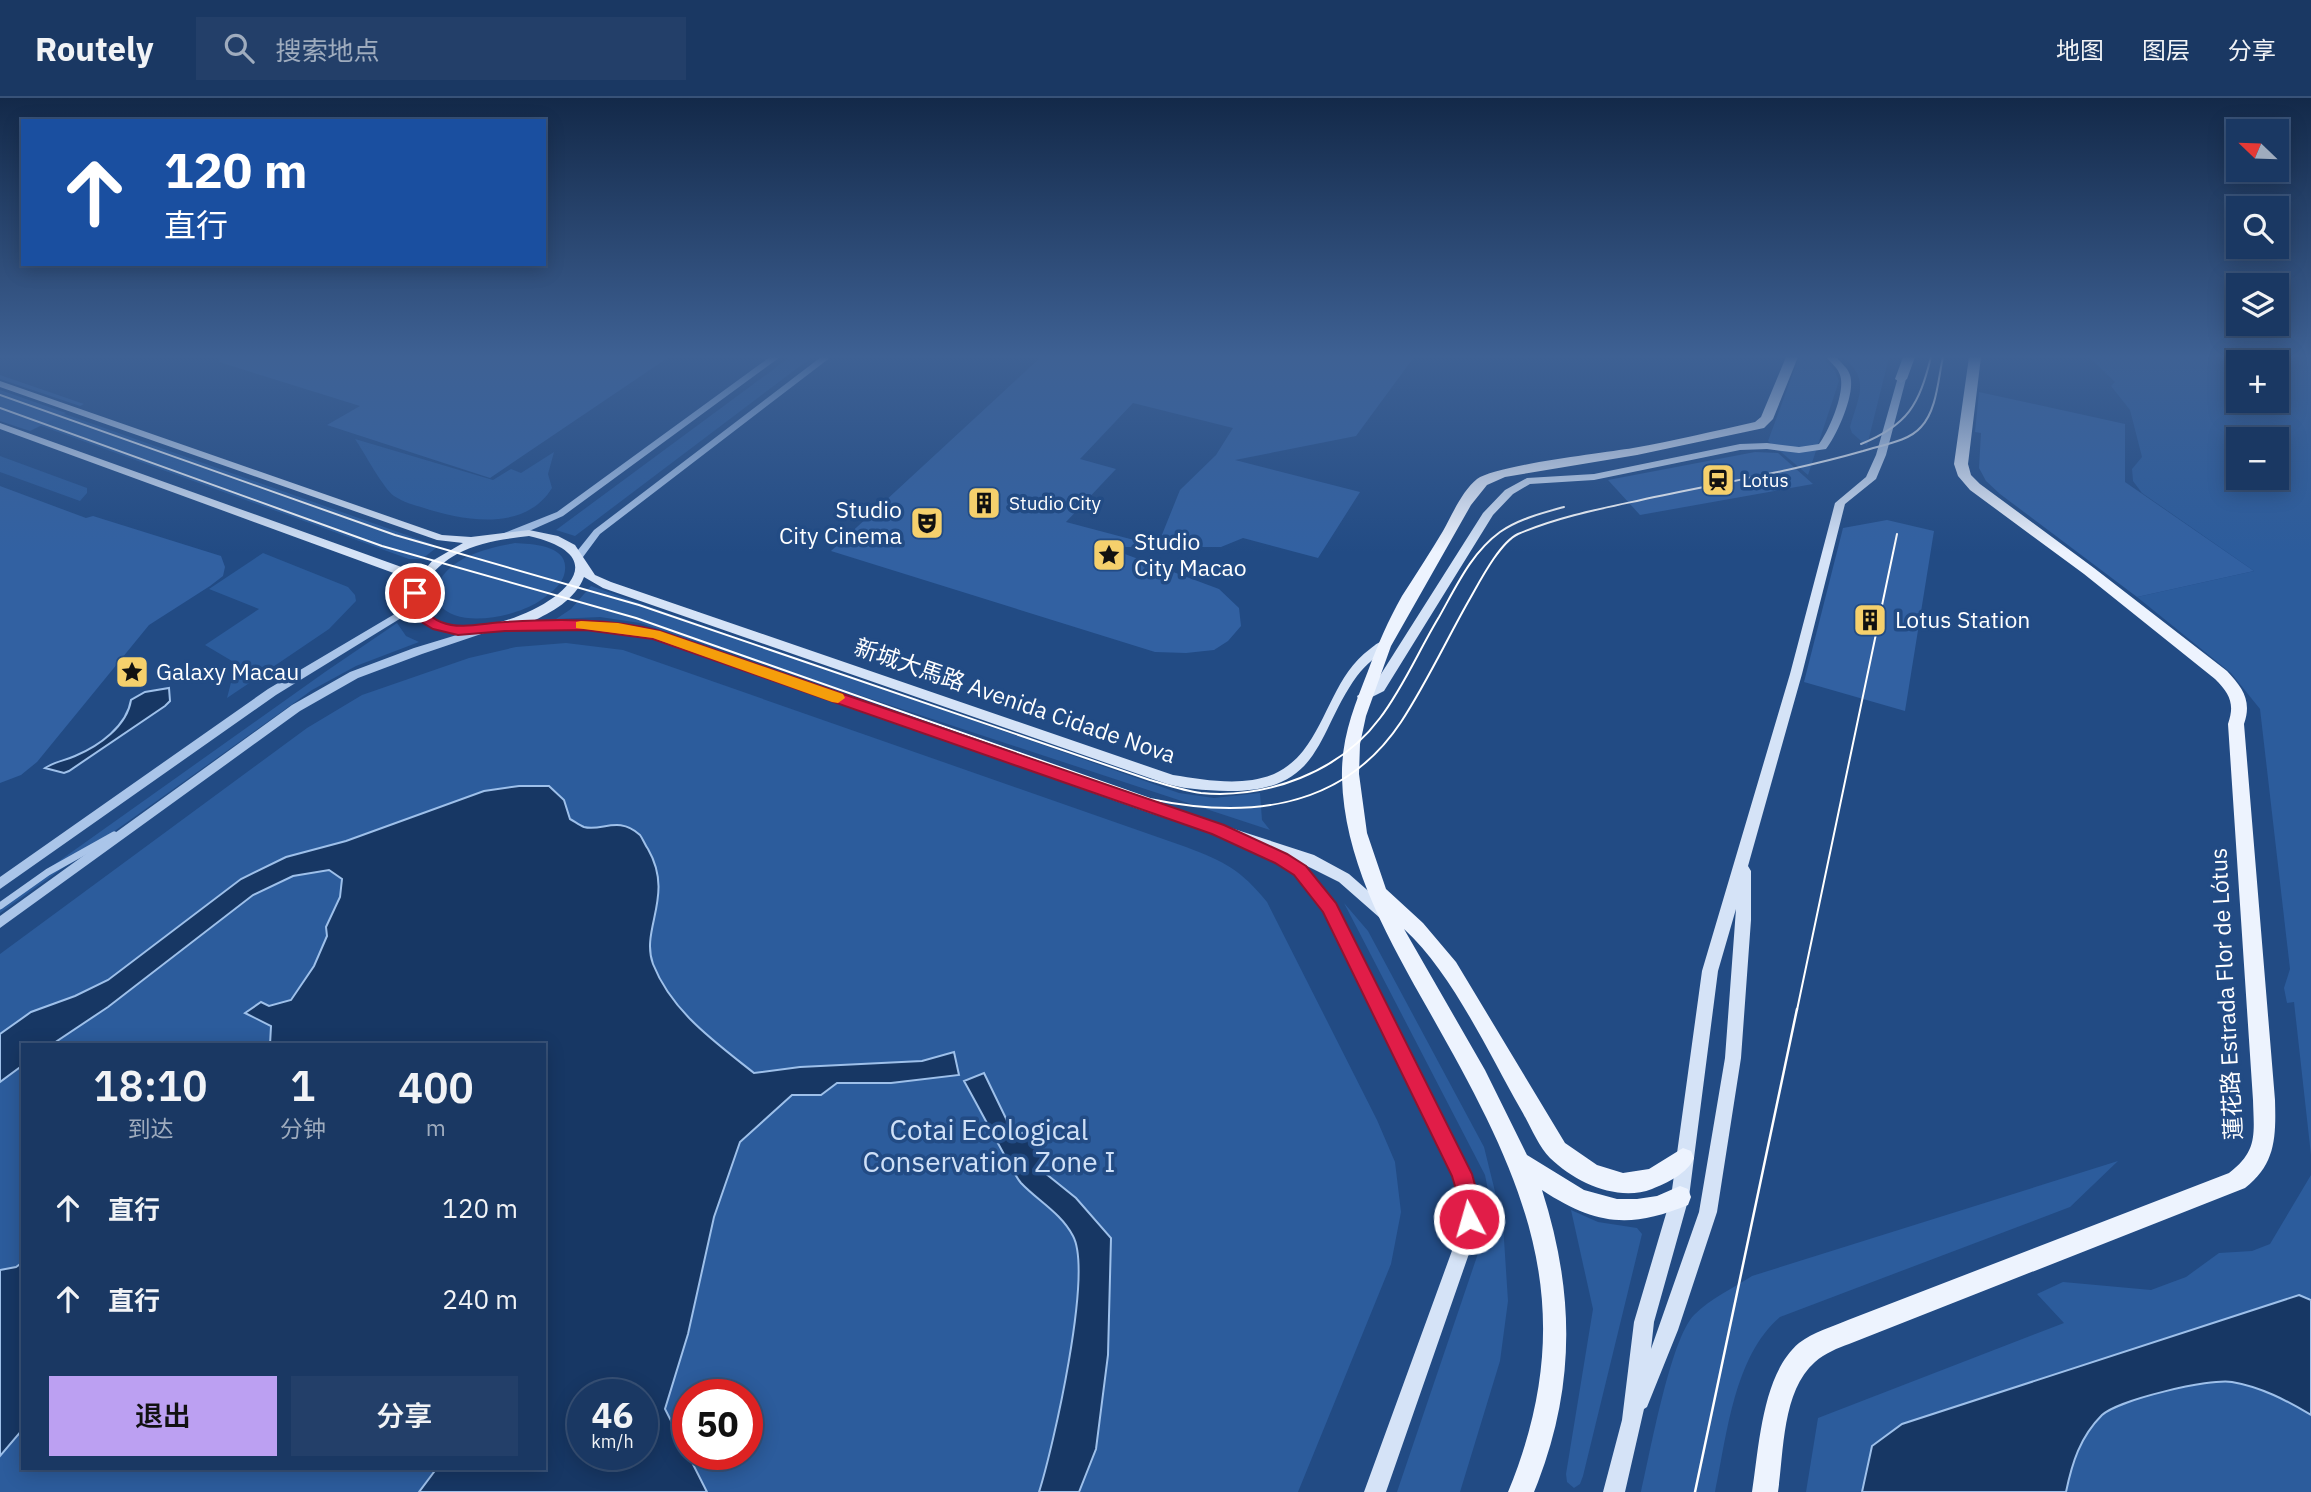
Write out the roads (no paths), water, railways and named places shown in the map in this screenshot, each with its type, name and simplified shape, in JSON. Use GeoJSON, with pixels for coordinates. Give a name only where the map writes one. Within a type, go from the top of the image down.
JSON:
{"type":"FeatureCollection","features":[{"type":"Feature","properties":{"kind":"main road"},"geometry":{"type":"LineString","coordinates":[[109,422],[441,538],[471,540],[499,536]]}},
{"type":"Feature","properties":{"kind":"main road"},"geometry":{"type":"LineString","coordinates":[[1525,1488],[1550,1390],[1556,1334],[1547,1238],[1521,1163],[1502,1122],[1385,915],[1353,812],[1350,785],[1356,727],[1363,696],[1376,670],[1384,644],[1465,504],[1482,482],[1502,474],[1637,451],[1763,422]]}},
{"type":"Feature","properties":{"kind":"main road"},"geometry":{"type":"LineString","coordinates":[[1363,696],[1378,688],[1489,513],[1509,492],[1527,481],[1594,477],[1740,447],[1768,446],[1800,450],[1822,447],[1830,439],[1835,422]]}},
{"type":"Feature","properties":{"kind":"main road"},"geometry":{"type":"LineString","coordinates":[[1614,1492],[1632,1420],[1644,1322],[1680,1197],[1683,1158],[1710,971],[1744,859],[1840,503],[1871,479],[1879,463],[1889,422]]}},
{"type":"Feature","properties":{"kind":"main road","name":"蓮花路 Estrada Flor de Lótus"},"geometry":{"type":"LineString","coordinates":[[1765,1492],[1784,1386],[1793,1367],[1806,1352],[1861,1327],[2236,1181],[2256,1166],[2264,1144],[2264,1100],[2236,724],[2241,709],[2238,697],[2229,682],[2190,649],[1975,487],[1965,476],[1961,464],[1966,422]]}},
{"type":"Feature","properties":{"kind":"main road"},"geometry":{"type":"LineString","coordinates":[[0,426],[402,572],[411,582],[423,617],[438,626],[458,631],[505,626],[586,625],[655,634],[1218,830],[1261,847],[1300,871],[1330,908],[1444,1136],[1468,1191],[1469,1219],[1462,1248],[1374,1492]]}},
{"type":"Feature","properties":{"kind":"main road","name":"新城大馬路 Avenida Cidade Nova"},"geometry":{"type":"LineString","coordinates":[[499,536],[529,533],[551,536],[569,544],[590,578],[620,590],[1172,780],[1219,786],[1272,780],[1293,770],[1308,755],[1359,665],[1384,644]]}},
{"type":"Feature","properties":{"kind":"main road"},"geometry":{"type":"LineString","coordinates":[[415,599],[421,579],[451,553],[499,536]]}},
{"type":"Feature","properties":{"kind":"main road"},"geometry":{"type":"LineString","coordinates":[[505,626],[551,607],[567,594],[578,580],[580,561]]}},
{"type":"Feature","properties":{"kind":"main road"},"geometry":{"type":"LineString","coordinates":[[1218,830],[1282,849],[1329,869],[1361,891],[1385,915]]}},
{"type":"Feature","properties":{"kind":"main road"},"geometry":{"type":"LineString","coordinates":[[1632,1420],[1668,1330],[1708,1212],[1733,1058],[1743,920],[1744,859]]}},
{"type":"Feature","properties":{"kind":"main road"},"geometry":{"type":"LineString","coordinates":[[1377,892],[1416,928],[1449,968],[1557,1150],[1591,1174],[1623,1184],[1640,1183],[1656,1177],[1683,1158]]}},
{"type":"Feature","properties":{"kind":"main road"},"geometry":{"type":"LineString","coordinates":[[1521,1163],[1572,1198],[1597,1207],[1622,1211],[1646,1210],[1663,1206],[1680,1197]]}},
{"type":"Feature","properties":{"kind":"street"},"geometry":{"type":"LineString","coordinates":[[499,536],[533,527],[560,514],[686,422]]}},
{"type":"Feature","properties":{"kind":"street"},"geometry":{"type":"LineString","coordinates":[[580,561],[597,532],[742,422]]}},
{"type":"Feature","properties":{"kind":"street"},"geometry":{"type":"LineString","coordinates":[[0,883],[272,692],[415,599]]}},
{"type":"Feature","properties":{"kind":"street"},"geometry":{"type":"LineString","coordinates":[[0,923],[296,708],[354,675],[418,650],[483,630]]}},
{"type":"Feature","properties":{"kind":"street"},"geometry":{"type":"LineString","coordinates":[[0,906],[48,872],[157,809]]}},
{"type":"Feature","properties":{"kind":"tram line"},"geometry":{"type":"LineString","coordinates":[[39,422],[382,546],[636,618],[1150,799],[1221,808],[1256,807],[1321,791],[1350,774],[1377,752],[1410,708],[1490,564],[1518,534],[1579,514],[1863,451],[1902,440],[1916,432],[1925,422]]}},
{"type":"Feature","properties":{"kind":"tram line"},"geometry":{"type":"LineString","coordinates":[[76,422],[395,535],[639,605],[1150,780],[1201,793],[1226,794],[1276,786],[1323,767],[1344,753],[1364,737],[1404,682],[1472,560],[1490,540],[1515,523],[1564,507]]}},
{"type":"Feature","properties":{"kind":"tram line"},"geometry":{"type":"LineString","coordinates":[[1861,444],[1900,422]]}},
{"type":"Feature","properties":{"kind":"tram line"},"geometry":{"type":"LineString","coordinates":[[1797,1010],[1897,534]]}},
{"type":"Feature","properties":{"kind":"tram line"},"geometry":{"type":"LineString","coordinates":[[1695,1492],[1797,1009]]}},
{"type":"Feature","properties":{"kind":"place","name":"Lotus"},"geometry":{"type":"Point","coordinates":[1718,480]}},
{"type":"Feature","properties":{"kind":"place","name":"Studio City"},"geometry":{"type":"Point","coordinates":[984,503]}},
{"type":"Feature","properties":{"kind":"place","name":"Studio City Cinema"},"geometry":{"type":"Point","coordinates":[927,523]}},
{"type":"Feature","properties":{"kind":"place","name":"Studio City Macao"},"geometry":{"type":"Point","coordinates":[1109,555]}},
{"type":"Feature","properties":{"kind":"place","name":"Lotus Station"},"geometry":{"type":"Point","coordinates":[1870,620]}},
{"type":"Feature","properties":{"kind":"place","name":"Galaxy Macau"},"geometry":{"type":"Point","coordinates":[132,672]}},
{"type":"Feature","properties":{"kind":"park label","name":"Cotai Ecological Conservation Zone I"},"geometry":{"type":"Point","coordinates":[989,1146]}}]}
